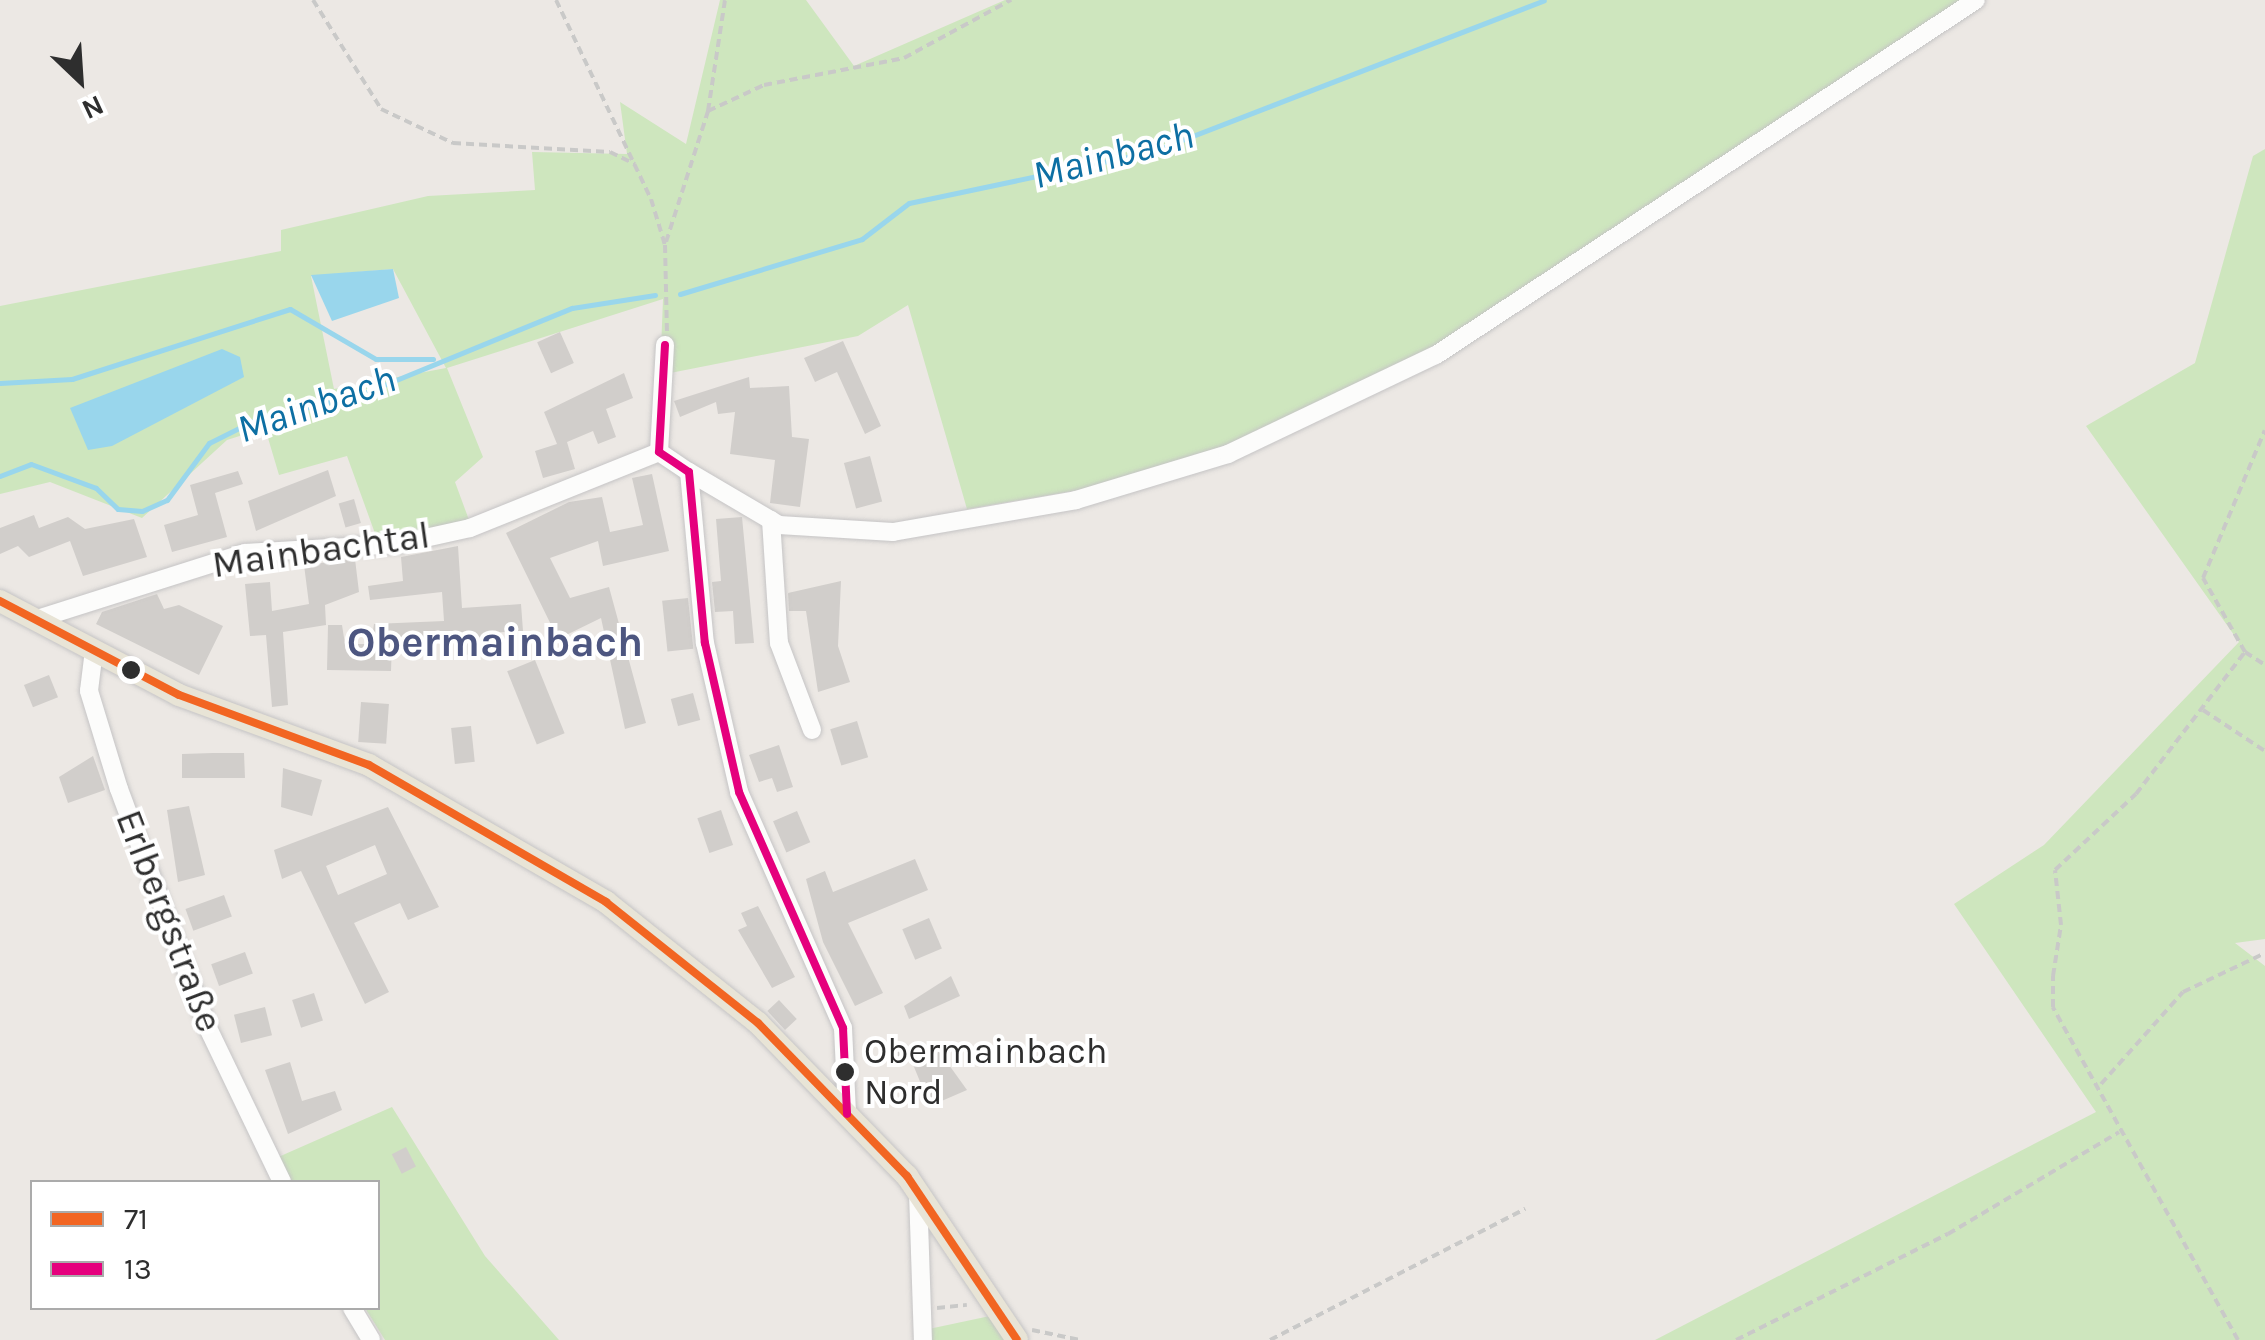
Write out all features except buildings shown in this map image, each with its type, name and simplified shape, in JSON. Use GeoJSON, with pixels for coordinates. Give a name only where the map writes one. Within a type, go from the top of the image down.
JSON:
{"type":"FeatureCollection","features":[{"type":"Feature","properties":{"kind":"main road"},"geometry":{"type":"LineString","coordinates":[[0,601],[179,695],[369,765],[606,902],[758,1023],[847,1114],[912,1184],[1016,1340]]}},
{"type":"Feature","properties":{"kind":"street"},"geometry":{"type":"LineString","coordinates":[[665,345],[659,452],[771,520],[892,532],[999,518],[1182,470],[1370,393],[1976,0]]}},
{"type":"Feature","properties":{"kind":"street","name":"Mainbachtal"},"geometry":{"type":"LineString","coordinates":[[37,620],[244,552],[398,544],[470,528],[659,452]]}},
{"type":"Feature","properties":{"kind":"street"},"geometry":{"type":"LineString","coordinates":[[689,472],[705,643],[739,792],[844,1028],[847,1114]]}},
{"type":"Feature","properties":{"kind":"street"},"geometry":{"type":"LineString","coordinates":[[771,520],[779,643],[812,730]]}},
{"type":"Feature","properties":{"kind":"street","name":"Erlbergstraße"},"geometry":{"type":"LineString","coordinates":[[94,650],[90,691],[118,788],[207,1026],[281,1180]]}},
{"type":"Feature","properties":{"kind":"street"},"geometry":{"type":"LineString","coordinates":[[912,1184],[922,1340]]}},
{"type":"Feature","properties":{"kind":"street"},"geometry":{"type":"LineString","coordinates":[[353,1310],[371,1340]]}},
{"type":"Feature","properties":{"kind":"path"},"geometry":{"type":"LineString","coordinates":[[313,0],[381,109],[453,143],[610,152],[635,164]]}},
{"type":"Feature","properties":{"kind":"path"},"geometry":{"type":"LineString","coordinates":[[556,0],[635,164],[665,245]]}},
{"type":"Feature","properties":{"kind":"path"},"geometry":{"type":"LineString","coordinates":[[665,345],[665,245],[708,111],[725,0]]}},
{"type":"Feature","properties":{"kind":"path"},"geometry":{"type":"LineString","coordinates":[[708,111],[764,85],[904,58],[1011,0]]}},
{"type":"Feature","properties":{"kind":"path"},"geometry":{"type":"LineString","coordinates":[[2265,430],[2203,578],[2246,652],[2265,664]]}},
{"type":"Feature","properties":{"kind":"path"},"geometry":{"type":"LineString","coordinates":[[2238,1340],[2119,1132],[2101,1084],[2053,1007],[2055,870],[2105,827],[2246,652]]}},
{"type":"Feature","properties":{"kind":"path"},"geometry":{"type":"LineString","coordinates":[[2203,710],[2265,751]]}},
{"type":"Feature","properties":{"kind":"path"},"geometry":{"type":"LineString","coordinates":[[2101,1084],[2182,992],[2265,952]]}},
{"type":"Feature","properties":{"kind":"path"},"geometry":{"type":"LineString","coordinates":[[1736,1340],[1948,1234],[2119,1132]]}},
{"type":"Feature","properties":{"kind":"path"},"geometry":{"type":"LineString","coordinates":[[1270,1340],[1525,1209]]}},
{"type":"Feature","properties":{"kind":"green space"},"geometry":{"type":"Polygon","coordinates":[[[720,0],[806,0],[854,66],[1005,0],[1977,0],[1392,381],[1166,475],[967,509],[908,305],[858,336],[660,375],[663,299],[447,368],[483,457],[455,482],[469,520],[377,539],[347,456],[279,475],[265,428],[227,440],[142,518],[50,482],[0,494],[0,306],[281,251],[281,230],[428,196],[535,190],[532,152],[627,154],[620,102],[686,144],[720,0]],[[393,269],[311,276],[334,389],[446,368],[393,269]]]}},
{"type":"Feature","properties":{"kind":"green space"},"geometry":{"type":"Polygon","coordinates":[[[2265,149],[2265,939],[2235,943],[2265,966],[2265,1340],[1655,1340],[2096,1112],[1954,904],[2044,845],[2239,642],[2086,426],[2195,363],[2253,156],[2265,149]]]}},
{"type":"Feature","properties":{"kind":"green space"},"geometry":{"type":"Polygon","coordinates":[[[392,1107],[485,1256],[559,1340],[385,1340],[366,1310],[380,1310],[380,1180],[289,1180],[276,1158],[392,1107]]]}},
{"type":"Feature","properties":{"kind":"green space"},"geometry":{"type":"Polygon","coordinates":[[[990,1316],[1005,1340],[927,1340],[924,1330],[990,1316]]]}},
{"type":"Feature","properties":{"kind":"water"},"geometry":{"type":"Polygon","coordinates":[[[393,269],[399,298],[332,321],[311,275],[393,269]]]}},
{"type":"Feature","properties":{"kind":"water"},"geometry":{"type":"Polygon","coordinates":[[[222,349],[240,357],[244,377],[112,446],[88,450],[70,408],[222,349]]]}},
{"type":"Feature","properties":{"kind":"waterway","name":"Mainbach"},"geometry":{"type":"LineString","coordinates":[[680,294],[862,239],[909,203],[1151,152],[1544,0]]}},
{"type":"Feature","properties":{"kind":"waterway","name":"Mainbach"},"geometry":{"type":"LineString","coordinates":[[0,476],[31,464],[96,488],[118,509],[142,511],[167,500],[209,443],[255,420],[362,394],[572,308],[655,295]]}},
{"type":"Feature","properties":{"kind":"waterway","name":"Mainbach"},"geometry":{"type":"LineString","coordinates":[[0,383],[72,379],[290,309],[376,359],[433,359]]}},
{"type":"Feature","properties":{"kind":"transit line","name":"13"},"geometry":{"type":"LineString","coordinates":[[665,345],[659,452],[689,472],[705,643],[739,792],[843,1028],[847,1114]]}},
{"type":"Feature","properties":{"kind":"transit line","name":"71"},"geometry":{"type":"LineString","coordinates":[[0,601],[179,695],[369,765],[606,902],[758,1023],[907,1176],[1017,1340]]}},
{"type":"Feature","properties":{"kind":"place","name":"Obermainbach Nord"},"geometry":{"type":"Point","coordinates":[845,1072]}},
{"type":"Feature","properties":{"kind":"district","name":"Obermainbach"},"geometry":{"type":"Point","coordinates":[495,642]}}]}
